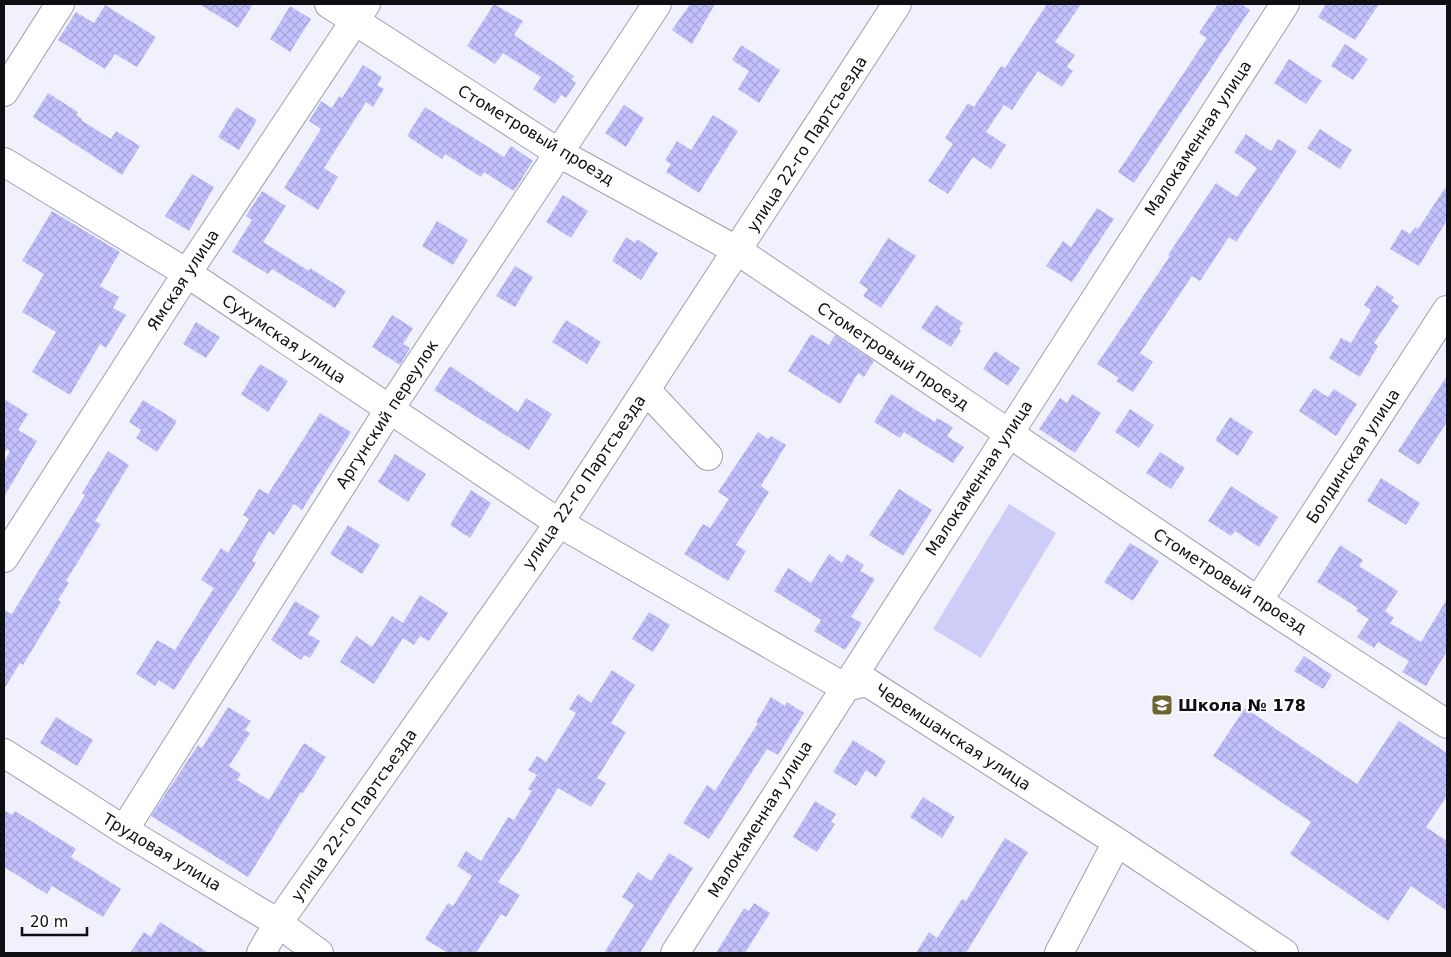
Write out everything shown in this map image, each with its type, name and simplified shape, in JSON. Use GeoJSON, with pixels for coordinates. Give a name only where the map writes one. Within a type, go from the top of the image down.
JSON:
{"type":"FeatureCollection","features":[{"type":"Feature","properties":{"kind":"street"},"geometry":{"type":"LineString","coordinates":[[4,92],[60,4]]}},
{"type":"Feature","properties":{"kind":"street","name":"Стометровый проезд"},"geometry":{"type":"LineString","coordinates":[[330,4],[361,12],[559,153],[738,251],[1258,601],[1445,718]]}},
{"type":"Feature","properties":{"kind":"street","name":"Аргунский переулок"},"geometry":{"type":"LineString","coordinates":[[124,830],[389,410],[657,4]]}},
{"type":"Feature","properties":{"kind":"street","name":"улица 22-го Партсъезда"},"geometry":{"type":"LineString","coordinates":[[261,953],[278,923],[559,523],[738,251],[897,4]]}},
{"type":"Feature","properties":{"kind":"street","name":"Малокаменная улица"},"geometry":{"type":"LineString","coordinates":[[675,953],[1284,4]]}},
{"type":"Feature","properties":{"kind":"street","name":"Ямская улица"},"geometry":{"type":"LineString","coordinates":[[4,558],[187,273],[361,12]]}},
{"type":"Feature","properties":{"kind":"street","name":"Сухумская улица"},"geometry":{"type":"LineString","coordinates":[[4,162],[187,273],[559,523]]}},
{"type":"Feature","properties":{"kind":"street","name":"Болдинская улица"},"geometry":{"type":"LineString","coordinates":[[1258,601],[1447,310]]}},
{"type":"Feature","properties":{"kind":"street"},"geometry":{"type":"LineString","coordinates":[[646,390],[708,456]]}},
{"type":"Feature","properties":{"kind":"street"},"geometry":{"type":"LineString","coordinates":[[559,523],[844,687]]}},
{"type":"Feature","properties":{"kind":"street","name":"Черемшанская улица"},"geometry":{"type":"LineString","coordinates":[[844,687],[867,682],[1117,842],[1284,953]]}},
{"type":"Feature","properties":{"kind":"street","name":"Трудовая улица"},"geometry":{"type":"LineString","coordinates":[[4,753],[124,830],[278,923],[319,953]]}},
{"type":"Feature","properties":{"kind":"street"},"geometry":{"type":"LineString","coordinates":[[1059,953],[1117,842]]}},
{"type":"Feature","properties":{"kind":"shaded area"},"geometry":{"type":"Polygon","coordinates":[[[1009,504],[1056,533],[981,658],[933,629],[1009,504]]]}},
{"type":"Feature","properties":{"kind":"building"},"geometry":{"type":"Polygon","coordinates":[[[199,4],[253,4],[238,28],[199,4]]]}},
{"type":"Feature","properties":{"kind":"building"},"geometry":{"type":"Polygon","coordinates":[[[494,4],[523,21],[514,35],[574,76],[571,79],[576,83],[566,98],[561,95],[555,104],[533,89],[541,77],[503,53],[495,64],[467,46],[494,4]]]}},
{"type":"Feature","properties":{"kind":"building"},"geometry":{"type":"Polygon","coordinates":[[[690,4],[715,4],[692,44],[672,30],[690,4]]]}},
{"type":"Feature","properties":{"kind":"building"},"geometry":{"type":"Polygon","coordinates":[[[1047,4],[1081,4],[1055,42],[1075,55],[1067,67],[1073,71],[1062,87],[1038,71],[1012,110],[1004,105],[986,132],[1006,145],[991,169],[973,157],[948,194],[928,181],[953,144],[945,138],[968,103],[974,107],[1001,66],[1005,68],[1047,4]]]}},
{"type":"Feature","properties":{"kind":"building"},"geometry":{"type":"Polygon","coordinates":[[[1218,4],[1241,4],[1250,10],[1134,183],[1118,172],[1207,38],[1199,33],[1218,4]]]}},
{"type":"Feature","properties":{"kind":"building"},"geometry":{"type":"Polygon","coordinates":[[[1326,4],[1379,4],[1355,40],[1318,17],[1326,4]]]}},
{"type":"Feature","properties":{"kind":"building"},"geometry":{"type":"Polygon","coordinates":[[[105,5],[156,37],[137,67],[115,54],[105,69],[58,40],[76,12],[94,23],[105,5]]]}},
{"type":"Feature","properties":{"kind":"building"},"geometry":{"type":"Polygon","coordinates":[[[290,6],[311,19],[290,52],[270,39],[290,6]]]}},
{"type":"Feature","properties":{"kind":"building"},"geometry":{"type":"Polygon","coordinates":[[[1345,44],[1368,59],[1353,80],[1331,66],[1345,44]]]}},
{"type":"Feature","properties":{"kind":"building"},"geometry":{"type":"Polygon","coordinates":[[[741,45],[780,70],[759,103],[738,89],[749,71],[732,60],[741,45]]]}},
{"type":"Feature","properties":{"kind":"building"},"geometry":{"type":"Polygon","coordinates":[[[1289,59],[1322,81],[1306,104],[1274,83],[1289,59]]]}},
{"type":"Feature","properties":{"kind":"building"},"geometry":{"type":"Polygon","coordinates":[[[363,65],[382,77],[377,85],[384,89],[373,107],[366,102],[324,168],[338,177],[318,210],[284,188],[321,129],[309,121],[321,101],[332,108],[339,96],[342,98],[363,65]]]}},
{"type":"Feature","properties":{"kind":"building"},"geometry":{"type":"Polygon","coordinates":[[[48,93],[78,112],[76,115],[81,120],[111,139],[116,131],[140,146],[122,175],[33,117],[48,93]]]}},
{"type":"Feature","properties":{"kind":"building"},"geometry":{"type":"Polygon","coordinates":[[[624,105],[644,118],[626,147],[605,133],[624,105]]]}},
{"type":"Feature","properties":{"kind":"building"},"geometry":{"type":"Polygon","coordinates":[[[236,107],[257,120],[239,150],[218,137],[236,107]]]}},
{"type":"Feature","properties":{"kind":"building"},"geometry":{"type":"Polygon","coordinates":[[[425,107],[504,157],[511,146],[533,161],[514,191],[484,172],[481,177],[445,154],[442,159],[407,136],[425,107]]]}},
{"type":"Feature","properties":{"kind":"building"},"geometry":{"type":"Polygon","coordinates":[[[713,115],[738,131],[699,193],[666,172],[671,164],[665,160],[677,141],[691,150],[713,115]]]}},
{"type":"Feature","properties":{"kind":"building"},"geometry":{"type":"Polygon","coordinates":[[[1320,129],[1352,150],[1340,169],[1307,148],[1320,129]]]}},
{"type":"Feature","properties":{"kind":"building"},"geometry":{"type":"Polygon","coordinates":[[[1246,134],[1271,151],[1278,139],[1297,151],[1236,242],[1229,237],[1200,281],[1192,276],[1140,353],[1153,362],[1133,392],[1116,381],[1119,378],[1097,364],[1170,256],[1168,255],[1216,183],[1237,197],[1257,168],[1234,152],[1246,134]]]}},
{"type":"Feature","properties":{"kind":"building"},"geometry":{"type":"Polygon","coordinates":[[[192,174],[214,187],[189,231],[165,216],[192,174]]]}},
{"type":"Feature","properties":{"kind":"building"},"geometry":{"type":"Polygon","coordinates":[[[1447,185],[1447,220],[1419,266],[1390,249],[1402,229],[1410,234],[1415,227],[1418,229],[1447,185]]]}},
{"type":"Feature","properties":{"kind":"building"},"geometry":{"type":"Polygon","coordinates":[[[262,191],[286,206],[263,242],[309,271],[310,268],[346,291],[335,308],[272,269],[268,274],[232,252],[252,220],[246,216],[262,191]]]}},
{"type":"Feature","properties":{"kind":"building"},"geometry":{"type":"Polygon","coordinates":[[[563,195],[588,211],[571,238],[546,222],[563,195]]]}},
{"type":"Feature","properties":{"kind":"building"},"geometry":{"type":"Polygon","coordinates":[[[1097,208],[1114,219],[1072,282],[1046,266],[1063,241],[1071,247],[1097,208]]]}},
{"type":"Feature","properties":{"kind":"building"},"geometry":{"type":"Polygon","coordinates":[[[52,211],[120,252],[100,286],[119,297],[113,308],[126,315],[106,348],[100,344],[70,395],[32,372],[56,332],[22,312],[44,274],[22,261],[52,211]]]}},
{"type":"Feature","properties":{"kind":"building"},"geometry":{"type":"Polygon","coordinates":[[[437,221],[468,240],[453,265],[422,246],[437,221]]]}},
{"type":"Feature","properties":{"kind":"building"},"geometry":{"type":"Polygon","coordinates":[[[626,237],[635,243],[637,239],[658,253],[641,280],[612,261],[626,237]]]}},
{"type":"Feature","properties":{"kind":"building"},"geometry":{"type":"Polygon","coordinates":[[[888,238],[916,256],[881,308],[863,296],[868,289],[859,283],[888,238]]]}},
{"type":"Feature","properties":{"kind":"building"},"geometry":{"type":"Polygon","coordinates":[[[515,266],[533,277],[515,307],[496,296],[515,266]]]}},
{"type":"Feature","properties":{"kind":"building"},"geometry":{"type":"Polygon","coordinates":[[[1377,285],[1394,297],[1391,301],[1399,306],[1374,343],[1378,346],[1360,377],[1329,358],[1341,338],[1351,343],[1371,310],[1364,305],[1377,285]]]}},
{"type":"Feature","properties":{"kind":"building"},"geometry":{"type":"Polygon","coordinates":[[[936,305],[963,323],[959,329],[961,331],[951,347],[921,328],[936,305]]]}},
{"type":"Feature","properties":{"kind":"building"},"geometry":{"type":"Polygon","coordinates":[[[392,315],[413,328],[403,344],[410,348],[400,365],[372,347],[392,315]]]}},
{"type":"Feature","properties":{"kind":"building"},"geometry":{"type":"Polygon","coordinates":[[[566,320],[601,342],[587,364],[552,342],[566,320]]]}},
{"type":"Feature","properties":{"kind":"building"},"geometry":{"type":"Polygon","coordinates":[[[196,322],[220,337],[206,358],[183,344],[196,322]]]}},
{"type":"Feature","properties":{"kind":"building"},"geometry":{"type":"Polygon","coordinates":[[[811,334],[829,345],[835,335],[874,361],[864,377],[858,373],[840,404],[788,371],[811,334]]]}},
{"type":"Feature","properties":{"kind":"building"},"geometry":{"type":"Polygon","coordinates":[[[995,351],[1020,368],[1008,386],[983,369],[995,351]]]}},
{"type":"Feature","properties":{"kind":"building"},"geometry":{"type":"Polygon","coordinates":[[[260,364],[288,381],[268,412],[241,394],[260,364]]]}},
{"type":"Feature","properties":{"kind":"building"},"geometry":{"type":"Polygon","coordinates":[[[450,366],[518,412],[526,398],[552,414],[529,450],[434,390],[450,366]]]}},
{"type":"Feature","properties":{"kind":"building"},"geometry":{"type":"Polygon","coordinates":[[[1447,376],[1447,422],[1419,465],[1398,451],[1447,376]]]}},
{"type":"Feature","properties":{"kind":"building"},"geometry":{"type":"Polygon","coordinates":[[[1314,388],[1328,397],[1334,389],[1357,404],[1336,436],[1299,411],[1314,388]]]}},
{"type":"Feature","properties":{"kind":"building"},"geometry":{"type":"Polygon","coordinates":[[[891,394],[935,422],[937,418],[953,427],[947,436],[964,447],[953,463],[904,432],[900,438],[874,422],[891,394]]]}},
{"type":"Feature","properties":{"kind":"building"},"geometry":{"type":"Polygon","coordinates":[[[1072,394],[1101,413],[1075,453],[1039,429],[1060,398],[1067,403],[1072,394]]]}},
{"type":"Feature","properties":{"kind":"building"},"geometry":{"type":"Polygon","coordinates":[[[4,399],[28,414],[18,430],[37,441],[4,497],[4,462],[10,451],[7,449],[4,454],[4,399]]]}},
{"type":"Feature","properties":{"kind":"building"},"geometry":{"type":"Polygon","coordinates":[[[143,400],[177,421],[157,452],[136,438],[141,430],[129,422],[143,400]]]}},
{"type":"Feature","properties":{"kind":"building"},"geometry":{"type":"Polygon","coordinates":[[[1130,409],[1154,425],[1139,448],[1115,432],[1130,409]]]}},
{"type":"Feature","properties":{"kind":"building"},"geometry":{"type":"Polygon","coordinates":[[[320,413],[351,432],[302,510],[294,504],[274,535],[269,531],[252,561],[256,563],[174,690],[159,680],[155,686],[136,674],[157,640],[175,650],[214,588],[201,580],[221,548],[228,553],[249,519],[243,515],[259,489],[268,494],[320,413]]]}},
{"type":"Feature","properties":{"kind":"building"},"geometry":{"type":"Polygon","coordinates":[[[1230,417],[1253,432],[1238,456],[1215,440],[1230,417]]]}},
{"type":"Feature","properties":{"kind":"building"},"geometry":{"type":"Polygon","coordinates":[[[758,432],[768,439],[771,436],[786,445],[761,486],[769,492],[736,545],[746,551],[728,581],[684,554],[703,524],[710,528],[729,499],[718,492],[758,432]]]}},
{"type":"Feature","properties":{"kind":"building"},"geometry":{"type":"Polygon","coordinates":[[[108,451],[129,465],[95,521],[101,524],[66,581],[69,583],[58,600],[61,602],[23,665],[20,663],[4,689],[4,610],[12,614],[85,495],[82,493],[108,451]]]}},
{"type":"Feature","properties":{"kind":"building"},"geometry":{"type":"Polygon","coordinates":[[[1160,452],[1185,468],[1171,489],[1146,473],[1160,452]]]}},
{"type":"Feature","properties":{"kind":"building"},"geometry":{"type":"Polygon","coordinates":[[[395,454],[426,474],[408,502],[378,482],[395,454]]]}},
{"type":"Feature","properties":{"kind":"building"},"geometry":{"type":"Polygon","coordinates":[[[1381,478],[1420,503],[1406,525],[1367,501],[1381,478]]]}},
{"type":"Feature","properties":{"kind":"building"},"geometry":{"type":"Polygon","coordinates":[[[1231,486],[1278,517],[1259,547],[1235,531],[1231,536],[1208,521],[1231,486]]]}},
{"type":"Feature","properties":{"kind":"building"},"geometry":{"type":"Polygon","coordinates":[[[899,489],[932,510],[903,556],[869,535],[899,489]]]}},
{"type":"Feature","properties":{"kind":"building"},"geometry":{"type":"Polygon","coordinates":[[[471,490],[491,503],[470,538],[450,525],[471,490]]]}},
{"type":"Feature","properties":{"kind":"building"},"geometry":{"type":"Polygon","coordinates":[[[348,525],[380,545],[362,574],[330,554],[348,525]]]}},
{"type":"Feature","properties":{"kind":"building"},"geometry":{"type":"Polygon","coordinates":[[[1130,543],[1159,561],[1133,601],[1104,582],[1130,543]]]}},
{"type":"Feature","properties":{"kind":"building"},"geometry":{"type":"Polygon","coordinates":[[[1340,545],[1363,560],[1359,566],[1398,591],[1385,611],[1394,618],[1390,623],[1421,642],[1447,599],[1447,651],[1426,686],[1402,672],[1409,661],[1378,642],[1374,648],[1357,637],[1369,619],[1356,611],[1358,608],[1317,582],[1340,545]]]}},
{"type":"Feature","properties":{"kind":"building"},"geometry":{"type":"Polygon","coordinates":[[[829,554],[842,563],[847,554],[864,565],[860,571],[875,579],[851,617],[862,623],[845,650],[814,631],[821,620],[774,591],[788,568],[811,583],[829,554]]]}},
{"type":"Feature","properties":{"kind":"building"},"geometry":{"type":"Polygon","coordinates":[[[420,595],[448,613],[429,641],[420,636],[414,645],[403,638],[374,684],[340,662],[356,636],[372,647],[392,616],[403,623],[420,595]]]}},
{"type":"Feature","properties":{"kind":"building"},"geometry":{"type":"Polygon","coordinates":[[[295,601],[320,616],[308,634],[320,641],[310,658],[304,655],[301,660],[271,640],[295,601]]]}},
{"type":"Feature","properties":{"kind":"building"},"geometry":{"type":"Polygon","coordinates":[[[649,612],[670,625],[653,652],[632,639],[649,612]]]}},
{"type":"Feature","properties":{"kind":"building"},"geometry":{"type":"Polygon","coordinates":[[[1304,656],[1332,675],[1323,689],[1294,671],[1304,656]]]}},
{"type":"Feature","properties":{"kind":"building"},"geometry":{"type":"Polygon","coordinates":[[[612,670],[635,685],[611,723],[626,732],[597,778],[606,783],[591,807],[558,788],[519,852],[498,882],[520,895],[506,917],[501,914],[476,953],[448,953],[425,939],[448,903],[453,906],[472,876],[457,866],[466,851],[481,861],[508,817],[514,820],[532,791],[528,789],[537,775],[528,770],[537,756],[546,762],[576,713],[569,709],[578,694],[591,703],[612,670]]]}},
{"type":"Feature","properties":{"kind":"building"},"geometry":{"type":"Polygon","coordinates":[[[771,697],[785,706],[787,702],[804,713],[778,755],[767,749],[709,839],[683,823],[707,785],[715,791],[758,723],[756,722],[771,697]]]}},
{"type":"Feature","properties":{"kind":"building"},"geometry":{"type":"Polygon","coordinates":[[[228,707],[251,721],[245,730],[250,733],[229,766],[241,774],[237,780],[269,800],[304,743],[326,757],[303,793],[301,792],[248,877],[151,816],[198,745],[202,748],[228,707]]]}},
{"type":"Feature","properties":{"kind":"building"},"geometry":{"type":"Polygon","coordinates":[[[1245,708],[1357,784],[1399,721],[1447,753],[1447,796],[1426,827],[1447,841],[1447,911],[1411,886],[1388,921],[1290,854],[1311,822],[1213,756],[1245,708]]]}},
{"type":"Feature","properties":{"kind":"building"},"geometry":{"type":"Polygon","coordinates":[[[56,717],[93,740],[77,766],[40,743],[56,717]]]}},
{"type":"Feature","properties":{"kind":"building"},"geometry":{"type":"Polygon","coordinates":[[[853,740],[886,761],[876,777],[866,770],[856,786],[833,772],[853,740]]]}},
{"type":"Feature","properties":{"kind":"building"},"geometry":{"type":"Polygon","coordinates":[[[923,797],[955,817],[942,838],[910,817],[923,797]]]}},
{"type":"Feature","properties":{"kind":"building"},"geometry":{"type":"Polygon","coordinates":[[[815,801],[836,814],[831,822],[835,824],[817,852],[793,837],[815,801]]]}},
{"type":"Feature","properties":{"kind":"building"},"geometry":{"type":"Polygon","coordinates":[[[4,810],[12,815],[15,811],[76,849],[71,857],[121,889],[103,917],[52,886],[47,894],[4,867],[4,810]]]}},
{"type":"Feature","properties":{"kind":"building"},"geometry":{"type":"Polygon","coordinates":[[[1005,838],[1028,852],[966,953],[916,953],[929,932],[937,938],[962,899],[966,901],[1005,838]]]}},
{"type":"Feature","properties":{"kind":"building"},"geometry":{"type":"Polygon","coordinates":[[[669,853],[693,868],[640,953],[604,953],[634,905],[622,897],[638,872],[651,881],[669,853]]]}},
{"type":"Feature","properties":{"kind":"building"},"geometry":{"type":"Polygon","coordinates":[[[754,903],[770,913],[745,953],[716,953],[744,908],[749,911],[754,903]]]}},
{"type":"Feature","properties":{"kind":"building"},"geometry":{"type":"Polygon","coordinates":[[[160,922],[209,953],[130,953],[144,932],[151,937],[160,922]]]}},
{"type":"Feature","properties":{"kind":"place","name":"Школа № 178"},"geometry":{"type":"Point","coordinates":[1162,705]}}]}
